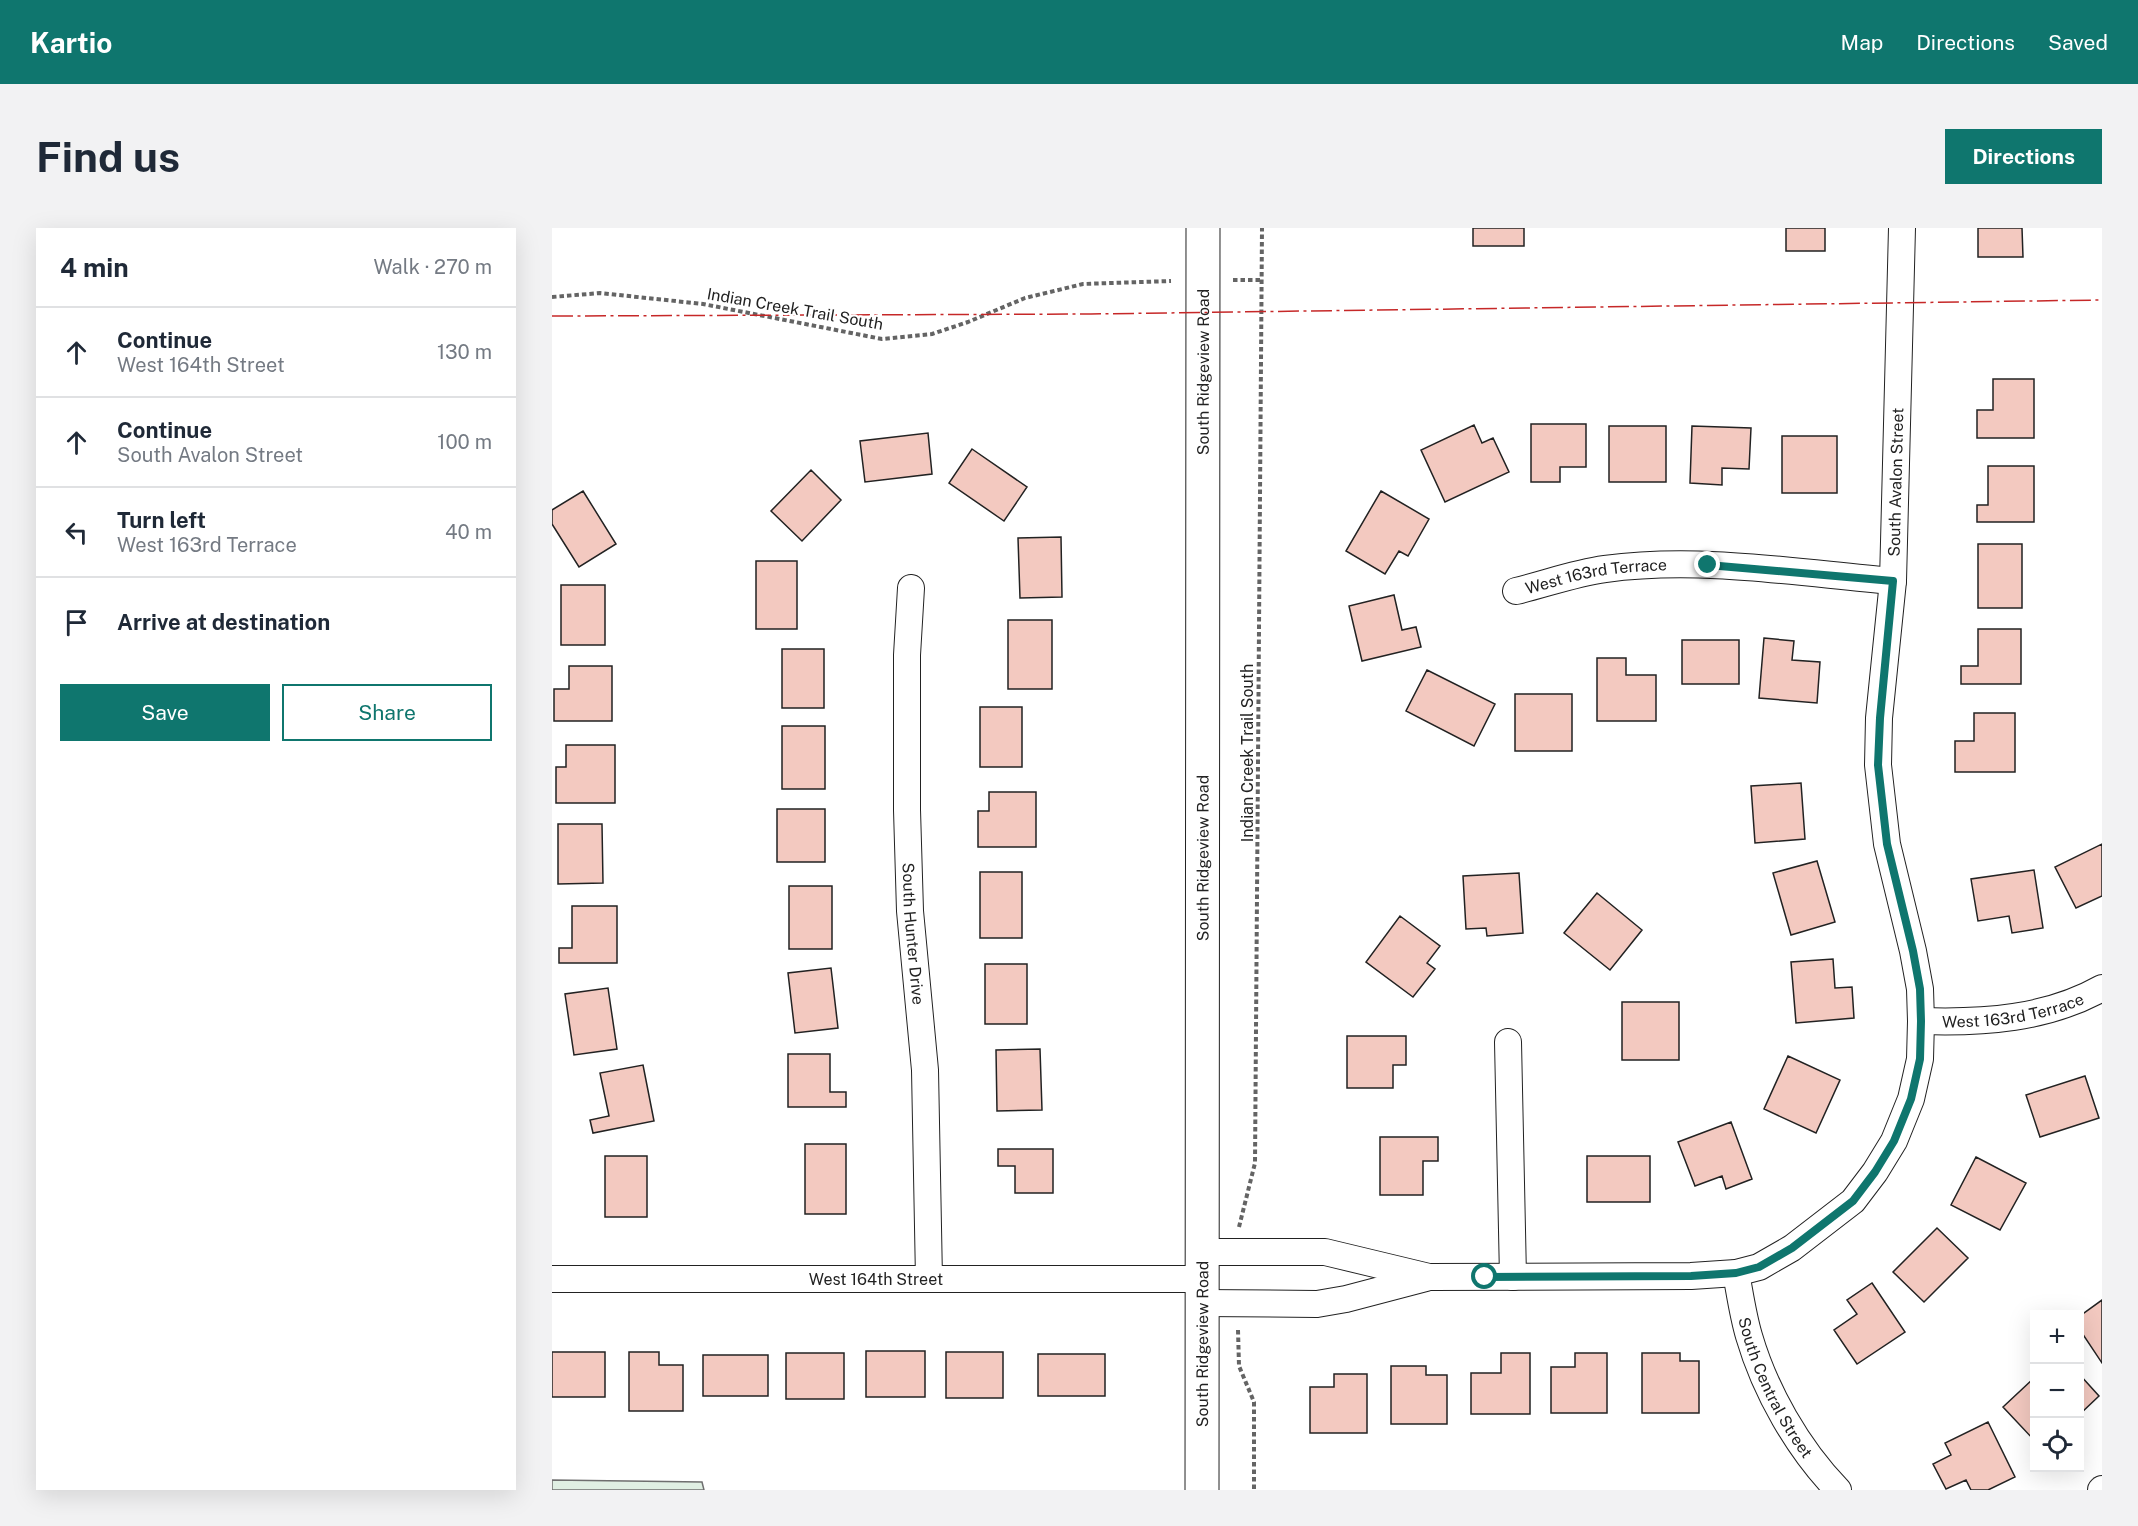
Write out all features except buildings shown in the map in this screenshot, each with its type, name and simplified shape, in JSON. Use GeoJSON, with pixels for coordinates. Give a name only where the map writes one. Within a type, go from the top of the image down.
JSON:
{"type":"FeatureCollection","features":[{"type":"Feature","properties":{"kind":"main road","name":"South Ridgeview Road"},"geometry":{"type":"LineString","coordinates":[[1202,1490],[1203,228]]}},
{"type":"Feature","properties":{"kind":"street","name":"South Avalon Street"},"geometry":{"type":"LineString","coordinates":[[1902,228],[1893,581],[1880,718],[1878,765],[1887,844],[1920,989],[1921,1021]]}},
{"type":"Feature","properties":{"kind":"street","name":"West 163rd Terrace"},"geometry":{"type":"LineString","coordinates":[[1516,591],[1604,569],[1668,565],[1708,565],[1893,581]]}},
{"type":"Feature","properties":{"kind":"street","name":"South Hunter Drive"},"geometry":{"type":"LineString","coordinates":[[911,588],[907,655],[907,810],[910,911],[925,1070],[929,1279]]}},
{"type":"Feature","properties":{"kind":"street","name":"West 163rd Terrace"},"geometry":{"type":"LineString","coordinates":[[1921,1021],[2002,1020],[2057,1008],[2102,988]]}},
{"type":"Feature","properties":{"kind":"street","name":"West 164th Street"},"geometry":{"type":"LineString","coordinates":[[552,1279],[1202,1278],[1325,1252],[1429,1277],[1691,1276],[1736,1273],[1759,1267],[1792,1248],[1853,1201],[1875,1172],[1894,1141],[1911,1099],[1920,1059],[1921,1021]]}},
{"type":"Feature","properties":{"kind":"street"},"geometry":{"type":"LineString","coordinates":[[1508,1042],[1513,1277]]}},
{"type":"Feature","properties":{"kind":"street","name":"South Central Street"},"geometry":{"type":"LineString","coordinates":[[1736,1273],[1749,1336],[1769,1387],[1791,1429],[1826,1478],[1838,1490]]}},
{"type":"Feature","properties":{"kind":"street","name":"West 164th Street"},"geometry":{"type":"LineString","coordinates":[[1202,1278],[1317,1304],[1346,1299],[1429,1277]]}},
{"type":"Feature","properties":{"kind":"path","name":"Indian Creek Trail South"},"geometry":{"type":"LineString","coordinates":[[1239,1225],[1255,1163],[1262,228]]}},
{"type":"Feature","properties":{"kind":"path"},"geometry":{"type":"LineString","coordinates":[[1227,280],[1263,280]]}},
{"type":"Feature","properties":{"kind":"path","name":"Indian Creek Trail South"},"geometry":{"type":"LineString","coordinates":[[552,297],[600,293],[703,304],[882,339],[932,334],[968,322],[1025,298],[1083,284],[1170,281]]}},
{"type":"Feature","properties":{"kind":"path"},"geometry":{"type":"LineString","coordinates":[[1238,1327],[1239,1366],[1254,1402],[1254,1490]]}},
{"type":"Feature","properties":{"kind":"green space"},"geometry":{"type":"Polygon","coordinates":[[[552,1480],[702,1482],[704,1490],[552,1490],[552,1480]]]}},
{"type":"Feature","properties":{"kind":"power"},"geometry":{"type":"LineString","coordinates":[[552,316],[1091,314],[2102,300]]}},
{"type":"Feature","properties":{"kind":"route"},"geometry":{"type":"LineString","coordinates":[[1485,1277],[1691,1276],[1736,1273],[1759,1267],[1792,1248],[1853,1201],[1875,1172],[1894,1141],[1911,1099],[1920,1059],[1920,989],[1887,844],[1878,765],[1880,718],[1893,581],[1708,565]]}}]}
